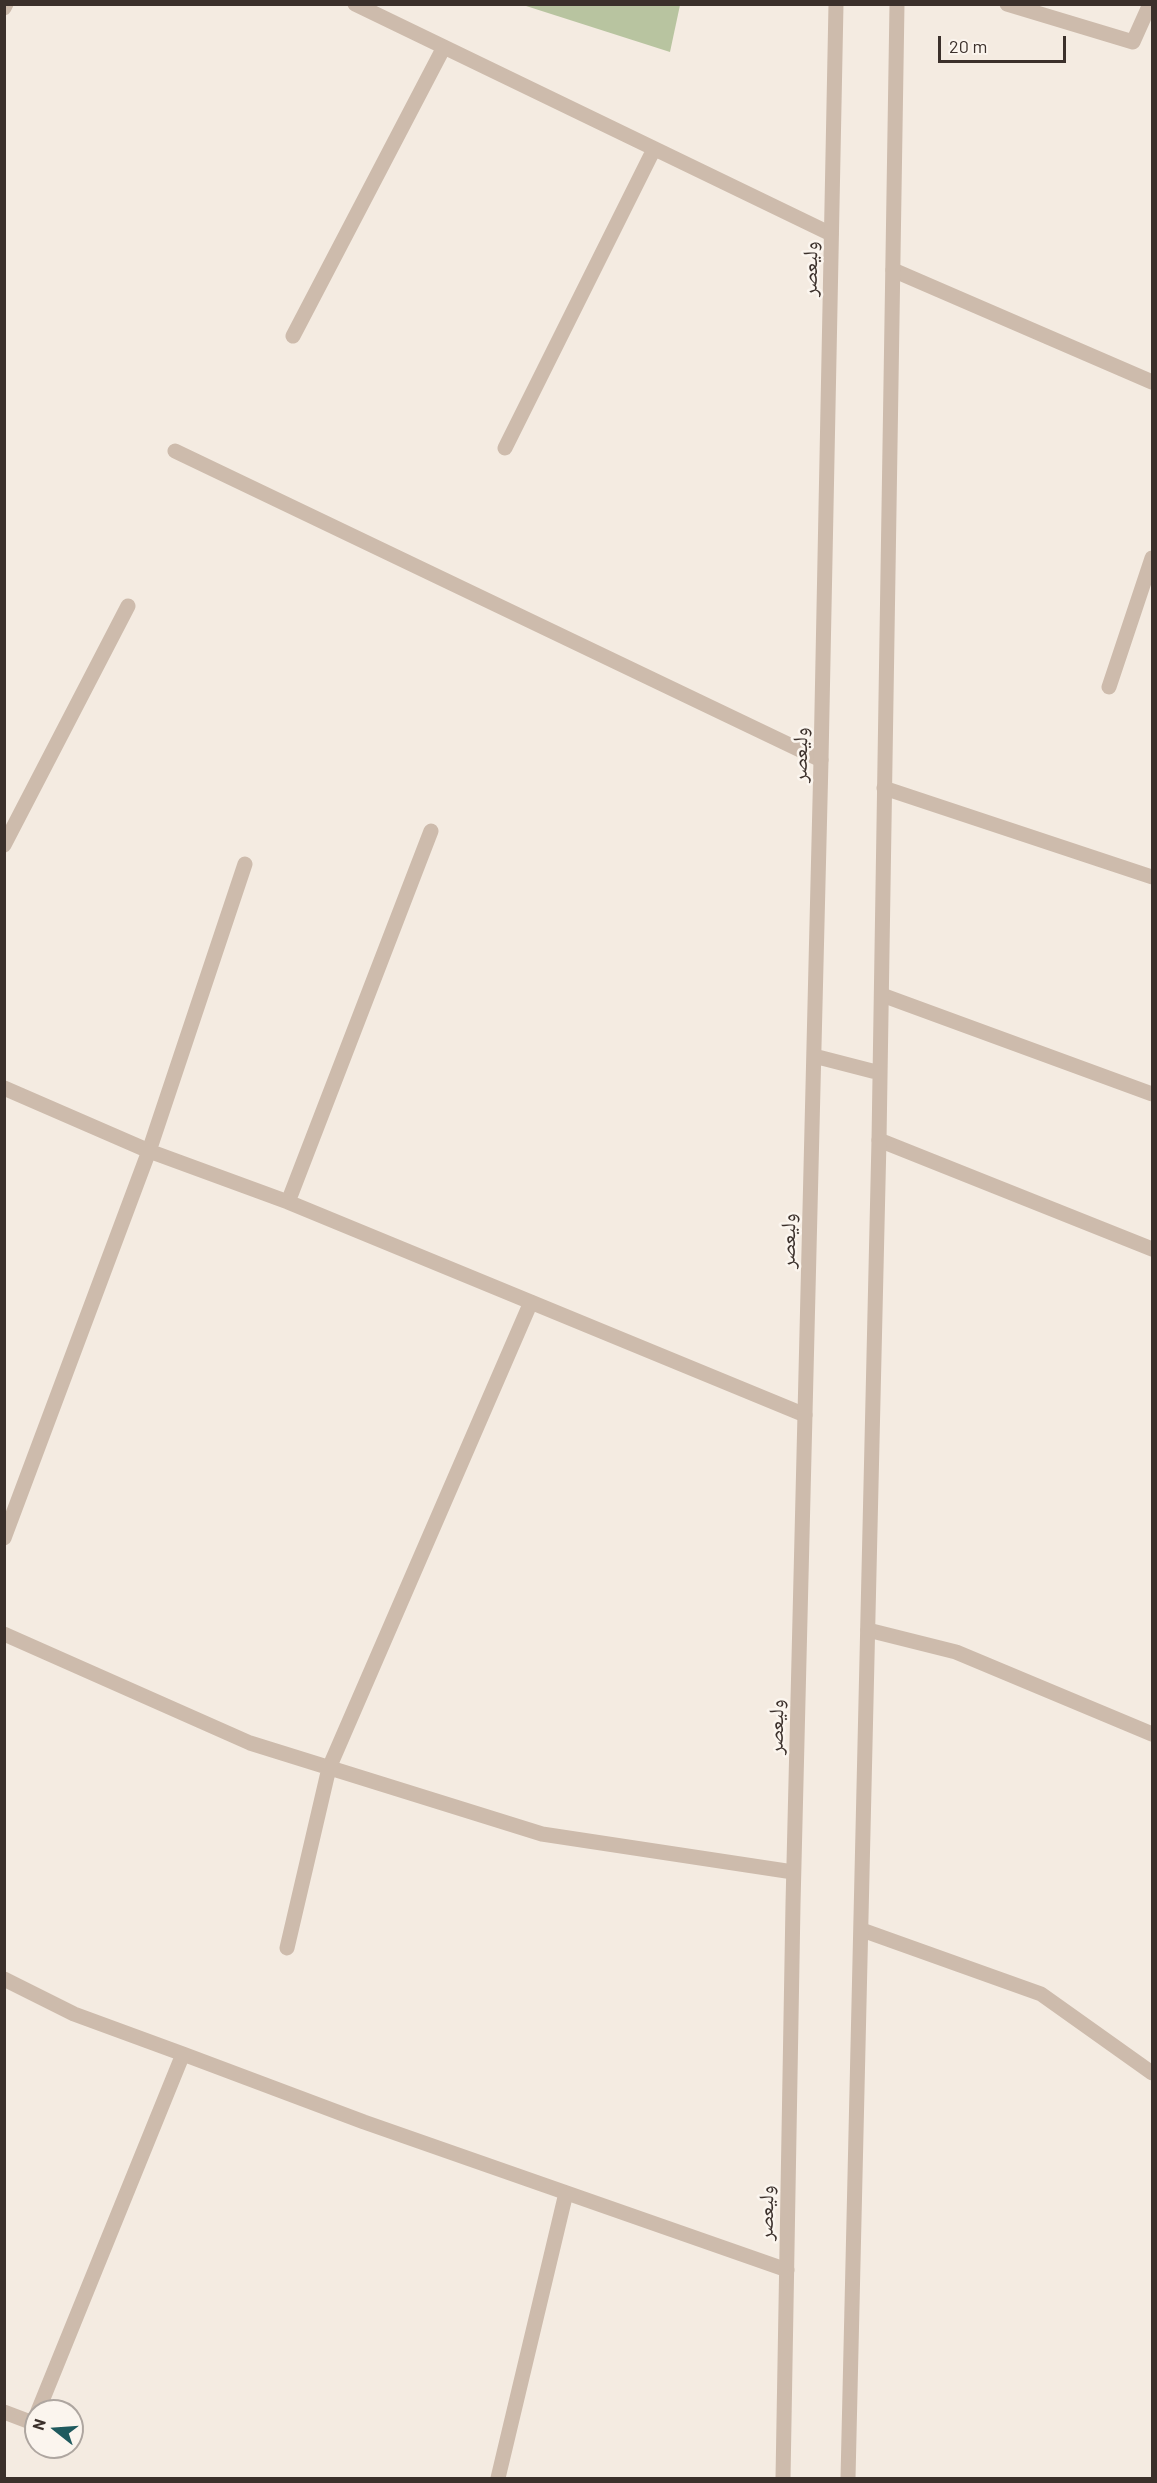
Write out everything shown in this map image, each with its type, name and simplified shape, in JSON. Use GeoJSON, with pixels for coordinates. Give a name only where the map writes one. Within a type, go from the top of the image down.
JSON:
{"type":"FeatureCollection","features":[{"type":"Feature","properties":{"kind":"street"},"geometry":{"type":"LineString","coordinates":[[356,4],[831,234]]}},
{"type":"Feature","properties":{"kind":"street","name":"ولیعصر"},"geometry":{"type":"LineString","coordinates":[[783,2478],[793,1872],[821,760],[836,4]]}},
{"type":"Feature","properties":{"kind":"street"},"geometry":{"type":"LineString","coordinates":[[848,2478],[882,995],[897,4]]}},
{"type":"Feature","properties":{"kind":"street"},"geometry":{"type":"LineString","coordinates":[[1007,4],[1132,42],[1150,4]]}},
{"type":"Feature","properties":{"kind":"street"},"geometry":{"type":"LineString","coordinates":[[293,336],[444,47]]}},
{"type":"Feature","properties":{"kind":"street"},"geometry":{"type":"LineString","coordinates":[[505,448],[654,149]]}},
{"type":"Feature","properties":{"kind":"street"},"geometry":{"type":"LineString","coordinates":[[893,270],[1152,382]]}},
{"type":"Feature","properties":{"kind":"street"},"geometry":{"type":"LineString","coordinates":[[176,451],[821,760]]}},
{"type":"Feature","properties":{"kind":"street"},"geometry":{"type":"LineString","coordinates":[[1109,687],[1152,558]]}},
{"type":"Feature","properties":{"kind":"street"},"geometry":{"type":"LineString","coordinates":[[4,845],[128,606]]}},
{"type":"Feature","properties":{"kind":"street"},"geometry":{"type":"LineString","coordinates":[[884,788],[1152,877]]}},
{"type":"Feature","properties":{"kind":"street"},"geometry":{"type":"LineString","coordinates":[[288,1202],[431,831]]}},
{"type":"Feature","properties":{"kind":"street"},"geometry":{"type":"LineString","coordinates":[[4,1538],[149,1151],[245,864]]}},
{"type":"Feature","properties":{"kind":"street"},"geometry":{"type":"LineString","coordinates":[[882,995],[1152,1094]]}},
{"type":"Feature","properties":{"kind":"street"},"geometry":{"type":"LineString","coordinates":[[814,1056],[880,1073]]}},
{"type":"Feature","properties":{"kind":"street"},"geometry":{"type":"LineString","coordinates":[[4,1088],[149,1151],[288,1202],[805,1415]]}},
{"type":"Feature","properties":{"kind":"street"},"geometry":{"type":"LineString","coordinates":[[879,1140],[1152,1249]]}},
{"type":"Feature","properties":{"kind":"street"},"geometry":{"type":"LineString","coordinates":[[287,1948],[329,1768],[531,1302]]}},
{"type":"Feature","properties":{"kind":"street"},"geometry":{"type":"LineString","coordinates":[[868,1630],[956,1652],[1152,1734]]}},
{"type":"Feature","properties":{"kind":"street"},"geometry":{"type":"LineString","coordinates":[[4,1634],[250,1743],[542,1834],[793,1872]]}},
{"type":"Feature","properties":{"kind":"street"},"geometry":{"type":"LineString","coordinates":[[862,1930],[1041,1994],[1152,2073]]}},
{"type":"Feature","properties":{"kind":"street"},"geometry":{"type":"LineString","coordinates":[[4,1979],[74,2014],[364,2122],[786,2270]]}},
{"type":"Feature","properties":{"kind":"street"},"geometry":{"type":"LineString","coordinates":[[43,2399],[183,2054]]}},
{"type":"Feature","properties":{"kind":"street"},"geometry":{"type":"LineString","coordinates":[[498,2478],[566,2193]]}},
{"type":"Feature","properties":{"kind":"street"},"geometry":{"type":"LineString","coordinates":[[4,2412],[24,2420]]}},
{"type":"Feature","properties":{"kind":"green space"},"geometry":{"type":"Polygon","coordinates":[[[523,5],[680,5],[670,52],[523,5]]]}}]}
